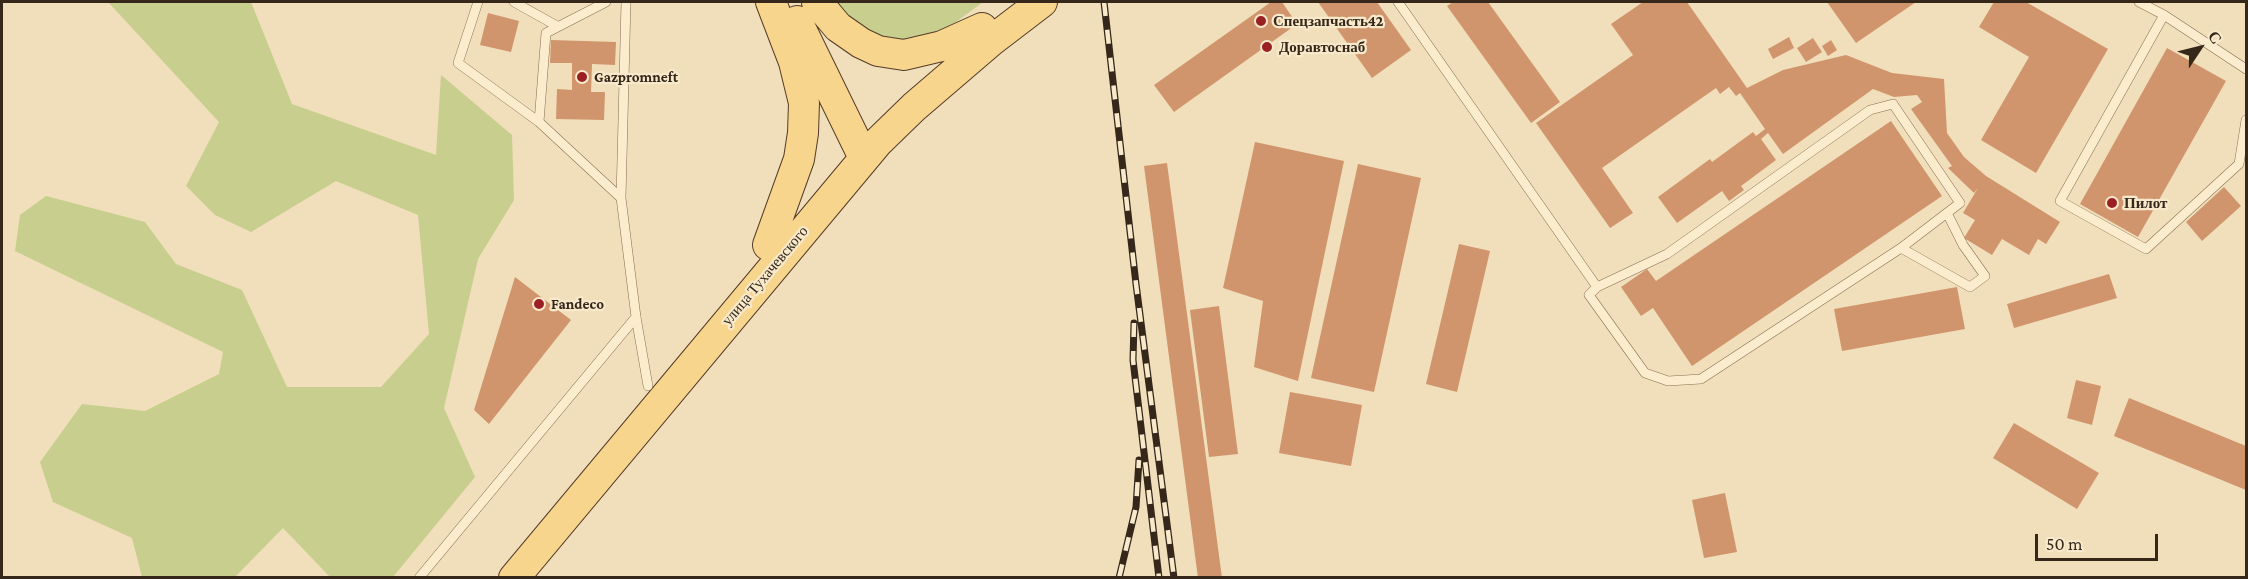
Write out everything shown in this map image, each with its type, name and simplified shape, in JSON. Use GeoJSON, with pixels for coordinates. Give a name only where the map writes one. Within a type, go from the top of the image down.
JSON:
{"type":"FeatureCollection","features":[{"type":"Feature","properties":{"kind":"main road"},"geometry":{"type":"LineString","coordinates":[[768,245],[799,159],[804,102],[794,62],[771,2]]}},
{"type":"Feature","properties":{"kind":"main road"},"geometry":{"type":"LineString","coordinates":[[788,2],[866,142]]}},
{"type":"Feature","properties":{"kind":"main road"},"geometry":{"type":"LineString","coordinates":[[808,2],[866,142]]}},
{"type":"Feature","properties":{"kind":"main road"},"geometry":{"type":"LineString","coordinates":[[817,2],[838,27],[861,43],[878,51],[904,55],[942,46],[982,28]]}},
{"type":"Feature","properties":{"kind":"main road","name":"улица Тухачевского"},"geometry":{"type":"LineString","coordinates":[[492,578],[648,386],[768,245],[866,142],[982,28],[1017,2]]}},
{"type":"Feature","properties":{"kind":"main road","name":"улица Тухачевского"},"geometry":{"type":"LineString","coordinates":[[514,578],[866,142],[914,107],[1042,2]]}},
{"type":"Feature","properties":{"kind":"lane"},"geometry":{"type":"LineString","coordinates":[[478,2],[458,63],[539,122],[621,198]]}},
{"type":"Feature","properties":{"kind":"lane"},"geometry":{"type":"LineString","coordinates":[[514,2],[557,26]]}},
{"type":"Feature","properties":{"kind":"lane"},"geometry":{"type":"LineString","coordinates":[[539,122],[546,33],[606,2]]}},
{"type":"Feature","properties":{"kind":"lane"},"geometry":{"type":"LineString","coordinates":[[626,2],[621,198],[636,316],[648,386]]}},
{"type":"Feature","properties":{"kind":"lane"},"geometry":{"type":"LineString","coordinates":[[1398,2],[1597,287]]}},
{"type":"Feature","properties":{"kind":"lane"},"geometry":{"type":"LineString","coordinates":[[2139,2],[2164,15],[2247,69]]}},
{"type":"Feature","properties":{"kind":"lane"},"geometry":{"type":"LineString","coordinates":[[2164,15],[2060,201],[2146,249],[2239,164],[2247,120]]}},
{"type":"Feature","properties":{"kind":"lane"},"geometry":{"type":"LineString","coordinates":[[1893,104],[1960,203],[1901,248],[1701,378],[1668,381],[1646,373],[1589,296],[1597,287],[1667,254],[1870,110],[1893,104]]}},
{"type":"Feature","properties":{"kind":"lane"},"geometry":{"type":"LineString","coordinates":[[1901,248],[1970,287],[1985,276],[1963,245],[1947,213]]}},
{"type":"Feature","properties":{"kind":"lane"},"geometry":{"type":"LineString","coordinates":[[419,578],[636,316]]}},
{"type":"Feature","properties":{"kind":"green space"},"geometry":{"type":"Polygon","coordinates":[[[108,2],[251,2],[292,104],[436,155],[441,75],[512,135],[514,200],[478,259],[444,408],[475,477],[393,577],[330,577],[283,528],[235,577],[142,577],[132,538],[53,502],[40,462],[82,404],[145,411],[219,374],[223,352],[15,251],[20,215],[46,196],[145,222],[176,264],[242,290],[287,387],[381,387],[429,334],[418,215],[336,181],[251,232],[215,215],[186,186],[219,122],[108,2]]]}},
{"type":"Feature","properties":{"kind":"green space"},"geometry":{"type":"Polygon","coordinates":[[[835,2],[983,2],[929,42],[904,44],[878,35],[850,20],[835,2]]]}},
{"type":"Feature","properties":{"kind":"building"},"geometry":{"type":"Polygon","coordinates":[[[1271,2],[1282,2],[1297,24],[1174,112],[1154,85],[1271,2]]]}},
{"type":"Feature","properties":{"kind":"building"},"geometry":{"type":"Polygon","coordinates":[[[1318,2],[1377,2],[1411,50],[1372,78],[1318,2]]]}},
{"type":"Feature","properties":{"kind":"building"},"geometry":{"type":"Polygon","coordinates":[[[1453,2],[1488,2],[1560,102],[1531,123],[1447,6],[1453,2]]]}},
{"type":"Feature","properties":{"kind":"building"},"geometry":{"type":"Polygon","coordinates":[[[1643,2],[1687,2],[1747,88],[1783,70],[1846,55],[1892,73],[1944,79],[1947,133],[1964,157],[1986,176],[2060,222],[2046,244],[2038,239],[2029,255],[2002,239],[1992,255],[1964,238],[1975,220],[1963,213],[1978,188],[1974,193],[1948,168],[1952,166],[1911,109],[1922,102],[1917,95],[1894,97],[1873,89],[1783,154],[1768,133],[1761,139],[1776,160],[1741,186],[1744,190],[1729,201],[1722,191],[1677,223],[1658,197],[1710,159],[1712,162],[1753,132],[1756,136],[1765,129],[1740,93],[1736,96],[1729,87],[1720,94],[1716,88],[1602,168],[1633,213],[1610,228],[1536,123],[1633,55],[1611,24],[1643,2]]]}},
{"type":"Feature","properties":{"kind":"building"},"geometry":{"type":"Polygon","coordinates":[[[1827,2],[1916,2],[1856,43],[1827,2]]]}},
{"type":"Feature","properties":{"kind":"building"},"geometry":{"type":"Polygon","coordinates":[[[1994,2],[2026,2],[2108,49],[2036,173],[1981,140],[2029,57],[1979,27],[1994,2]]]}},
{"type":"Feature","properties":{"kind":"building"},"geometry":{"type":"Polygon","coordinates":[[[488,13],[519,21],[511,52],[480,45],[488,13]]]}},
{"type":"Feature","properties":{"kind":"building"},"geometry":{"type":"Polygon","coordinates":[[[1789,37],[1794,48],[1773,59],[1768,49],[1789,37]]]}},
{"type":"Feature","properties":{"kind":"building"},"geometry":{"type":"Polygon","coordinates":[[[1813,38],[1822,52],[1806,62],[1797,48],[1813,38]]]}},
{"type":"Feature","properties":{"kind":"building","name":"Gazpromneft"},"geometry":{"type":"Polygon","coordinates":[[[551,40],[616,42],[615,65],[592,64],[591,92],[605,92],[604,120],[556,119],[557,89],[572,90],[572,63],[550,63],[551,40]]]}},
{"type":"Feature","properties":{"kind":"building"},"geometry":{"type":"Polygon","coordinates":[[[1831,40],[1837,50],[1828,56],[1822,46],[1831,40]]]}},
{"type":"Feature","properties":{"kind":"building"},"geometry":{"type":"Polygon","coordinates":[[[2167,48],[2226,81],[2138,237],[2080,204],[2167,48]]]}},
{"type":"Feature","properties":{"kind":"building"},"geometry":{"type":"Polygon","coordinates":[[[1891,121],[1942,196],[1692,366],[1653,308],[1641,316],[1621,287],[1647,269],[1656,281],[1891,121]]]}},
{"type":"Feature","properties":{"kind":"building"},"geometry":{"type":"Polygon","coordinates":[[[1255,142],[1344,161],[1298,381],[1254,367],[1263,301],[1223,288],[1255,142]]]}},
{"type":"Feature","properties":{"kind":"building"},"geometry":{"type":"Polygon","coordinates":[[[1167,163],[1222,578],[1198,578],[1144,166],[1167,163]]]}},
{"type":"Feature","properties":{"kind":"building"},"geometry":{"type":"Polygon","coordinates":[[[1358,164],[1421,178],[1374,392],[1311,378],[1358,164]]]}},
{"type":"Feature","properties":{"kind":"building"},"geometry":{"type":"Polygon","coordinates":[[[2224,187],[2241,206],[2202,241],[2186,222],[2224,187]]]}},
{"type":"Feature","properties":{"kind":"building"},"geometry":{"type":"Polygon","coordinates":[[[1459,244],[1490,251],[1457,392],[1426,384],[1459,244]]]}},
{"type":"Feature","properties":{"kind":"building"},"geometry":{"type":"Polygon","coordinates":[[[2109,274],[2117,298],[2014,328],[2007,304],[2109,274]]]}},
{"type":"Feature","properties":{"kind":"building"},"geometry":{"type":"Polygon","coordinates":[[[515,277],[571,320],[489,424],[474,410],[515,277]]]}},
{"type":"Feature","properties":{"kind":"building"},"geometry":{"type":"Polygon","coordinates":[[[1957,287],[1965,329],[1842,351],[1834,309],[1957,287]]]}},
{"type":"Feature","properties":{"kind":"building"},"geometry":{"type":"Polygon","coordinates":[[[1219,306],[1238,454],[1209,457],[1190,310],[1219,306]]]}},
{"type":"Feature","properties":{"kind":"building"},"geometry":{"type":"Polygon","coordinates":[[[2076,380],[2101,386],[2092,425],[2067,418],[2076,380]]]}},
{"type":"Feature","properties":{"kind":"building"},"geometry":{"type":"Polygon","coordinates":[[[1290,392],[1362,405],[1351,466],[1279,453],[1290,392]]]}},
{"type":"Feature","properties":{"kind":"building"},"geometry":{"type":"Polygon","coordinates":[[[2129,398],[2246,446],[2246,490],[2114,436],[2129,398]]]}},
{"type":"Feature","properties":{"kind":"building"},"geometry":{"type":"Polygon","coordinates":[[[2014,423],[2099,473],[2077,509],[1993,458],[2014,423]]]}},
{"type":"Feature","properties":{"kind":"building"},"geometry":{"type":"Polygon","coordinates":[[[1725,493],[1737,552],[1704,558],[1692,500],[1725,493]]]}},
{"type":"Feature","properties":{"kind":"railway"},"geometry":{"type":"LineString","coordinates":[[1104,2],[1136,284],[1174,578]]}},
{"type":"Feature","properties":{"kind":"railway"},"geometry":{"type":"LineString","coordinates":[[1134,323],[1133,360],[1159,578]]}},
{"type":"Feature","properties":{"kind":"railway"},"geometry":{"type":"LineString","coordinates":[[1119,578],[1136,507],[1139,460]]}},
{"type":"Feature","properties":{"kind":"place","name":"Спецзапчасть42"},"geometry":{"type":"Point","coordinates":[1261,21]}},
{"type":"Feature","properties":{"kind":"place","name":"Доравтоснаб"},"geometry":{"type":"Point","coordinates":[1267,47]}},
{"type":"Feature","properties":{"kind":"place","name":"Gazpromneft"},"geometry":{"type":"Point","coordinates":[582,77]}},
{"type":"Feature","properties":{"kind":"place","name":"Пилот"},"geometry":{"type":"Point","coordinates":[2112,203]}},
{"type":"Feature","properties":{"kind":"place","name":"Fandeco"},"geometry":{"type":"Point","coordinates":[539,304]}}]}
